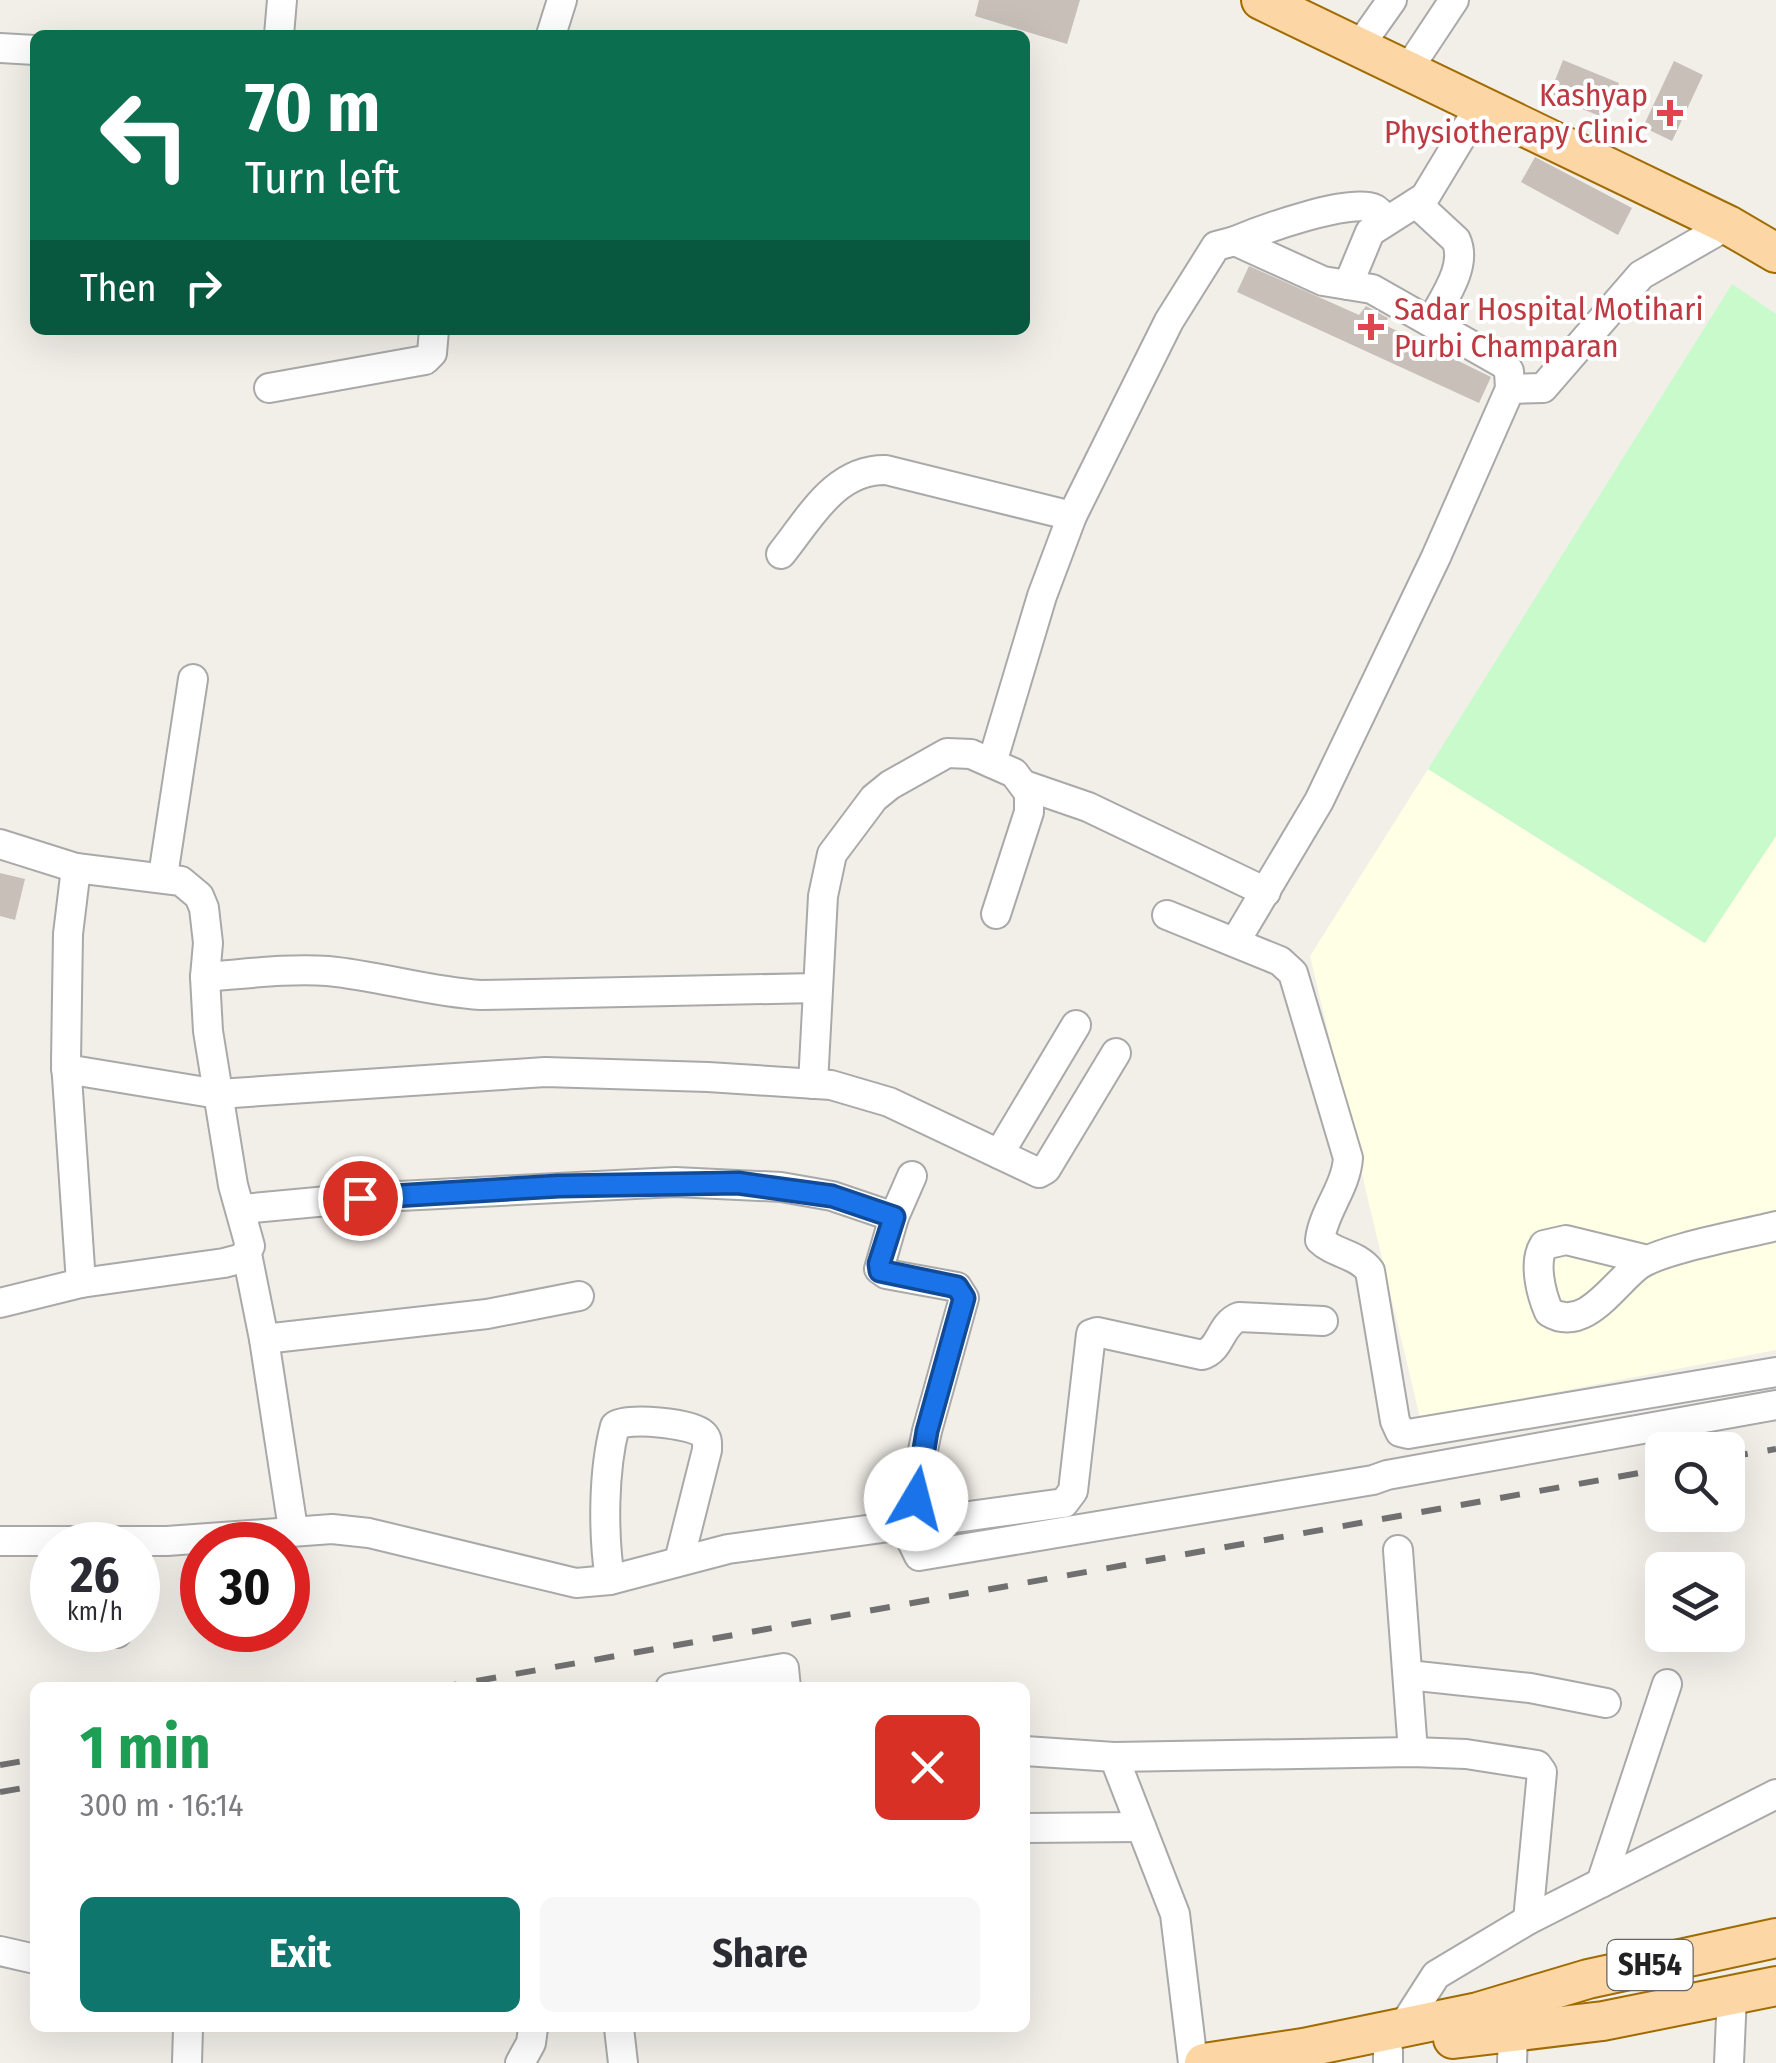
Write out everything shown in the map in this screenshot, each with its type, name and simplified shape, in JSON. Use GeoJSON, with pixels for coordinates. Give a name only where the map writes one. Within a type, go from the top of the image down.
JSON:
{"type":"FeatureCollection","features":[{"type":"Feature","properties":{"kind":"main road"},"geometry":{"type":"LineString","coordinates":[[1256,1],[1728,226],[1776,254]]}},
{"type":"Feature","properties":{"kind":"main road","name":"SH54"},"geometry":{"type":"LineString","coordinates":[[1528,2026],[1588,1980],[1776,1938]]}},
{"type":"Feature","properties":{"kind":"main road","name":"SH54"},"geometry":{"type":"LineString","coordinates":[[1528,2026],[1603,2021],[1765,1984]]}},
{"type":"Feature","properties":{"kind":"main road","name":"SH54"},"geometry":{"type":"LineString","coordinates":[[1528,2026],[1765,1984]]}},
{"type":"Feature","properties":{"kind":"main road"},"geometry":{"type":"LineString","coordinates":[[1322,2063],[1393,2047],[1478,2012],[1528,2026]]}},
{"type":"Feature","properties":{"kind":"main road"},"geometry":{"type":"LineString","coordinates":[[1204,2063],[1303,2048],[1393,2047]]}},
{"type":"Feature","properties":{"kind":"street"},"geometry":{"type":"LineString","coordinates":[[279,30],[282,0]]}},
{"type":"Feature","properties":{"kind":"street"},"geometry":{"type":"LineString","coordinates":[[553,30],[562,0]]}},
{"type":"Feature","properties":{"kind":"street"},"geometry":{"type":"LineString","coordinates":[[1358,48],[1392,0]]}},
{"type":"Feature","properties":{"kind":"street"},"geometry":{"type":"LineString","coordinates":[[1407,72],[1454,0]]}},
{"type":"Feature","properties":{"kind":"street"},"geometry":{"type":"LineString","coordinates":[[0,48],[30,50]]}},
{"type":"Feature","properties":{"kind":"street"},"geometry":{"type":"LineString","coordinates":[[1348,285],[1370,232],[1432,188],[1480,106]]}},
{"type":"Feature","properties":{"kind":"street"},"geometry":{"type":"LineString","coordinates":[[1416,203],[1460,248],[1459,265],[1431,322]]}},
{"type":"Feature","properties":{"kind":"street"},"geometry":{"type":"LineString","coordinates":[[992,764],[1042,596],[1072,516],[1178,308],[1212,252],[1221,243],[1297,219],[1352,208],[1374,208],[1387,220]]}},
{"type":"Feature","properties":{"kind":"street"},"geometry":{"type":"LineString","coordinates":[[1510,389],[1543,388],[1641,275],[1728,226]]}},
{"type":"Feature","properties":{"kind":"street"},"geometry":{"type":"LineString","coordinates":[[1235,241],[1323,281],[1372,289],[1504,364],[1509,370],[1510,389],[1436,557],[1320,801],[1235,942]]}},
{"type":"Feature","properties":{"kind":"street"},"geometry":{"type":"LineString","coordinates":[[269,388],[425,360],[432,353],[434,335]]}},
{"type":"Feature","properties":{"kind":"street"},"geometry":{"type":"LineString","coordinates":[[780,554],[837,485],[848,476],[871,470],[902,474],[1072,516]]}},
{"type":"Feature","properties":{"kind":"street"},"geometry":{"type":"LineString","coordinates":[[163,876],[193,678]]}},
{"type":"Feature","properties":{"kind":"street"},"geometry":{"type":"LineString","coordinates":[[813,1084],[826,874],[841,839],[874,798],[939,757],[962,752],[992,764],[1014,774],[1026,786],[1088,807],[1266,892]]}},
{"type":"Feature","properties":{"kind":"street"},"geometry":{"type":"LineString","coordinates":[[996,914],[1030,812],[1026,786]]}},
{"type":"Feature","properties":{"kind":"street"},"geometry":{"type":"LineString","coordinates":[[0,844],[76,868],[163,876],[192,888],[204,908],[208,1032],[233,1185],[249,1240],[247,1254],[293,1522]]}},
{"type":"Feature","properties":{"kind":"street"},"geometry":{"type":"LineString","coordinates":[[76,868],[68,934],[66,1069],[80,1283]]}},
{"type":"Feature","properties":{"kind":"street"},"geometry":{"type":"LineString","coordinates":[[1168,915],[1286,964],[1296,982],[1348,1158],[1345,1179],[1320,1240],[1364,1262],[1370,1271],[1400,1432],[1408,1434],[1776,1372]]}},
{"type":"Feature","properties":{"kind":"street"},"geometry":{"type":"LineString","coordinates":[[205,977],[317,970],[480,996],[816,988]]}},
{"type":"Feature","properties":{"kind":"street"},"geometry":{"type":"LineString","coordinates":[[1000,1154],[1076,1025]]}},
{"type":"Feature","properties":{"kind":"street"},"geometry":{"type":"LineString","coordinates":[[66,1069],[218,1094],[545,1072],[708,1076],[813,1084],[889,1102],[1035,1173],[1046,1169],[1116,1052]]}},
{"type":"Feature","properties":{"kind":"street"},"geometry":{"type":"LineString","coordinates":[[912,1176],[894,1217],[880,1271],[957,1287],[964,1298],[927,1431],[909,1524],[920,1556],[1373,1480],[1776,1405]]}},
{"type":"Feature","properties":{"kind":"street"},"geometry":{"type":"LineString","coordinates":[[242,1209],[360,1198],[675,1182],[781,1187],[832,1196],[894,1217]]}},
{"type":"Feature","properties":{"kind":"street"},"geometry":{"type":"LineString","coordinates":[[1648,1260],[1776,1226]]}},
{"type":"Feature","properties":{"kind":"street"},"geometry":{"type":"LineString","coordinates":[[0,1303],[80,1283],[224,1262],[247,1254]]}},
{"type":"Feature","properties":{"kind":"street"},"geometry":{"type":"LineString","coordinates":[[264,1340],[488,1314],[578,1296]]}},
{"type":"Feature","properties":{"kind":"street"},"geometry":{"type":"LineString","coordinates":[[310,1530],[368,1533],[564,1582],[610,1580],[728,1549],[1068,1501],[1073,1492],[1088,1340],[1094,1332],[1202,1355],[1210,1353],[1228,1324],[1239,1317],[1322,1321]]}},
{"type":"Feature","properties":{"kind":"street"},"geometry":{"type":"LineString","coordinates":[[610,1580],[605,1552],[610,1454],[614,1426],[625,1420],[684,1428],[706,1438],[707,1450],[678,1561]]}},
{"type":"Feature","properties":{"kind":"street"},"geometry":{"type":"LineString","coordinates":[[0,1541],[30,1542]]}},
{"type":"Feature","properties":{"kind":"street"},"geometry":{"type":"LineString","coordinates":[[1398,1550],[1413,1752]]}},
{"type":"Feature","properties":{"kind":"street"},"geometry":{"type":"LineString","coordinates":[[704,1682],[784,1668],[785,1682]]}},
{"type":"Feature","properties":{"kind":"street"},"geometry":{"type":"LineString","coordinates":[[1408,1676],[1530,1688],[1606,1703]]}},
{"type":"Feature","properties":{"kind":"street"},"geometry":{"type":"LineString","coordinates":[[1601,1883],[1667,1684]]}},
{"type":"Feature","properties":{"kind":"street"},"geometry":{"type":"LineString","coordinates":[[1030,1751],[1114,1758],[1413,1752],[1466,1754],[1540,1768],[1528,1920]]}},
{"type":"Feature","properties":{"kind":"street"},"geometry":{"type":"LineString","coordinates":[[1114,1758],[1175,1914],[1193,2063]]}},
{"type":"Feature","properties":{"kind":"street"},"geometry":{"type":"LineString","coordinates":[[1393,2047],[1436,1976],[1528,1920],[1776,1794]]}},
{"type":"Feature","properties":{"kind":"street"},"geometry":{"type":"LineString","coordinates":[[1030,1828],[1142,1827]]}},
{"type":"Feature","properties":{"kind":"street"},"geometry":{"type":"LineString","coordinates":[[0,1950],[30,1959]]}},
{"type":"Feature","properties":{"kind":"street"},"geometry":{"type":"LineString","coordinates":[[1729,2063],[1765,1984]]}},
{"type":"Feature","properties":{"kind":"street"},"geometry":{"type":"LineString","coordinates":[[187,2063],[188,2032]]}},
{"type":"Feature","properties":{"kind":"street"},"geometry":{"type":"LineString","coordinates":[[520,2063],[532,2032]]}},
{"type":"Feature","properties":{"kind":"street"},"geometry":{"type":"LineString","coordinates":[[619,2032],[623,2063]]}},
{"type":"Feature","properties":{"kind":"shaded area"},"geometry":{"type":"Polygon","coordinates":[[[1428,769],[1704,943],[1776,836],[1776,1350],[1420,1418],[1310,956],[1428,769]]]}},
{"type":"Feature","properties":{"kind":"green space"},"geometry":{"type":"Polygon","coordinates":[[[1732,284],[1776,314],[1776,836],[1705,943],[1428,769],[1732,284]]]}},
{"type":"Feature","properties":{"kind":"building"},"geometry":{"type":"Polygon","coordinates":[[[979,0],[1080,0],[1067,44],[975,16],[979,0]]]}},
{"type":"Feature","properties":{"kind":"building"},"geometry":{"type":"Polygon","coordinates":[[[1563,60],[1619,83],[1605,118],[1549,96],[1563,60]]]}},
{"type":"Feature","properties":{"kind":"building"},"geometry":{"type":"Polygon","coordinates":[[[1674,61],[1703,75],[1672,141],[1643,127],[1674,61]]]}},
{"type":"Feature","properties":{"kind":"building"},"geometry":{"type":"Polygon","coordinates":[[[1535,157],[1632,208],[1618,235],[1521,182],[1535,157]]]}},
{"type":"Feature","properties":{"kind":"building"},"geometry":{"type":"Polygon","coordinates":[[[1249,266],[1359,315],[1366,306],[1388,318],[1385,325],[1491,377],[1479,403],[1237,292],[1249,266]]]}},
{"type":"Feature","properties":{"kind":"building"},"geometry":{"type":"Polygon","coordinates":[[[0,873],[25,879],[15,920],[0,916],[0,873]]]}},
{"type":"Feature","properties":{"kind":"railway"},"geometry":{"type":"LineString","coordinates":[[1745,1454],[1776,1449]]}},
{"type":"Feature","properties":{"kind":"railway"},"geometry":{"type":"LineString","coordinates":[[471,1682],[1645,1472]]}},
{"type":"Feature","properties":{"kind":"railway"},"geometry":{"type":"LineString","coordinates":[[0,1765],[30,1760]]}},
{"type":"Feature","properties":{"kind":"railway"},"geometry":{"type":"LineString","coordinates":[[0,1792],[30,1787]]}},
{"type":"Feature","properties":{"kind":"place","name":"Kashyap Physiotherapy Clinic"},"geometry":{"type":"Point","coordinates":[1670,113]}},
{"type":"Feature","properties":{"kind":"place","name":"Sadar Hospital Motihari Purbi Champaran"},"geometry":{"type":"Point","coordinates":[1371,327]}},
{"type":"Feature","properties":{"kind":"route"},"geometry":{"type":"LineString","coordinates":[[360,1198],[559,1186],[738,1183],[832,1196],[894,1217],[880,1271],[957,1287],[964,1298],[927,1431],[916,1499]]}}]}
